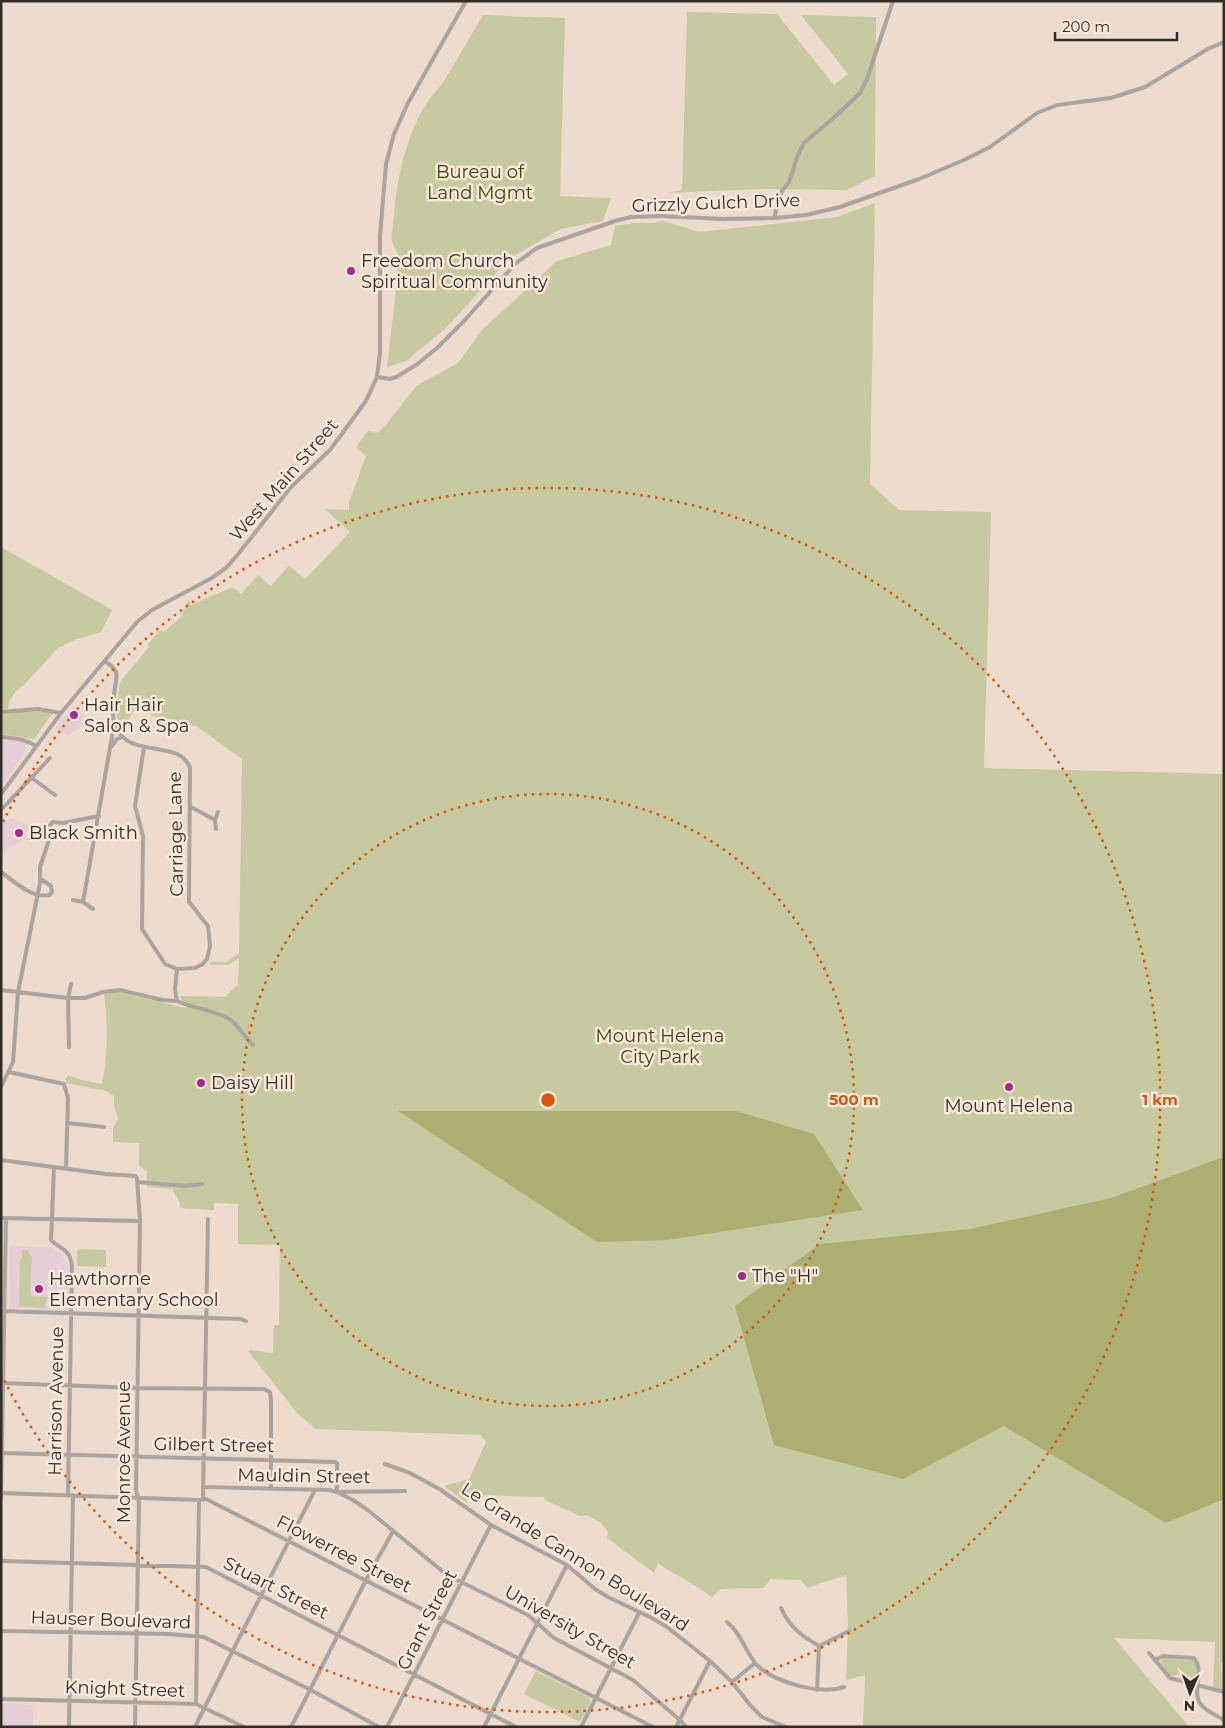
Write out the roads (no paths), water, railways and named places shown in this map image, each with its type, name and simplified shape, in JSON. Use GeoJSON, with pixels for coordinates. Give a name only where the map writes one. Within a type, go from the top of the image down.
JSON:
{"type":"FeatureCollection","features":[{"type":"Feature","properties":{"kind":"street"},"geometry":{"type":"LineString","coordinates":[[377,378],[381,337],[380,236],[384,178],[394,134],[408,104],[466,1]]}},
{"type":"Feature","properties":{"kind":"street"},"geometry":{"type":"LineString","coordinates":[[774,218],[782,191],[789,182],[804,143],[860,93],[867,78],[893,1]]}},
{"type":"Feature","properties":{"kind":"street","name":"Grizzly Gulch Drive"},"geometry":{"type":"LineString","coordinates":[[377,378],[390,379],[396,377],[437,348],[464,321],[516,262],[537,248],[631,217],[774,218],[806,215],[840,207],[919,179],[964,160],[990,147],[1037,113],[1057,105],[1111,98],[1145,87],[1208,49],[1224,42]]}},
{"type":"Feature","properties":{"kind":"street","name":"West Main Street"},"geometry":{"type":"LineString","coordinates":[[1,794],[61,714],[133,627],[147,614],[210,579],[230,563],[290,487],[330,450],[362,407],[377,378]]}},
{"type":"Feature","properties":{"kind":"street"},"geometry":{"type":"LineString","coordinates":[[105,661],[116,672],[112,713],[114,722],[122,737],[115,742],[110,751]]}},
{"type":"Feature","properties":{"kind":"street"},"geometry":{"type":"LineString","coordinates":[[1,712],[38,709],[61,714]]}},
{"type":"Feature","properties":{"kind":"street"},"geometry":{"type":"LineString","coordinates":[[83,902],[114,722]]}},
{"type":"Feature","properties":{"kind":"street"},"geometry":{"type":"LineString","coordinates":[[1,737],[18,738],[36,746]]}},
{"type":"Feature","properties":{"kind":"street","name":"Carriage Lane"},"geometry":{"type":"LineString","coordinates":[[122,737],[131,743],[180,755],[187,760],[191,769],[189,902],[208,926],[210,946],[208,959],[203,964],[195,968],[176,969]]}},
{"type":"Feature","properties":{"kind":"street"},"geometry":{"type":"LineString","coordinates":[[144,747],[135,806],[143,836],[142,929],[164,964],[176,969],[177,1000]]}},
{"type":"Feature","properties":{"kind":"street"},"geometry":{"type":"LineString","coordinates":[[1,810],[50,758]]}},
{"type":"Feature","properties":{"kind":"street"},"geometry":{"type":"LineString","coordinates":[[32,778],[55,795]]}},
{"type":"Feature","properties":{"kind":"street"},"geometry":{"type":"LineString","coordinates":[[190,807],[215,820]]}},
{"type":"Feature","properties":{"kind":"street"},"geometry":{"type":"LineString","coordinates":[[216,828],[215,820],[218,812]]}},
{"type":"Feature","properties":{"kind":"street"},"geometry":{"type":"LineString","coordinates":[[1,1087],[13,1062],[18,992],[41,881],[40,867],[48,842],[50,826],[53,822],[63,823],[99,816]]}},
{"type":"Feature","properties":{"kind":"street"},"geometry":{"type":"LineString","coordinates":[[1,872],[30,892],[50,895],[52,892],[51,886],[41,881]]}},
{"type":"Feature","properties":{"kind":"street"},"geometry":{"type":"LineString","coordinates":[[73,900],[83,902],[93,909]]}},
{"type":"Feature","properties":{"kind":"street"},"geometry":{"type":"LineString","coordinates":[[68,1047],[68,998],[71,984]]}},
{"type":"Feature","properties":{"kind":"street"},"geometry":{"type":"LineString","coordinates":[[1,990],[68,998],[85,998],[104,992],[120,990],[162,1000],[177,1000],[183,1004],[227,1018],[242,1030],[253,1045]]}},
{"type":"Feature","properties":{"kind":"street"},"geometry":{"type":"LineString","coordinates":[[9,1072],[64,1084],[68,1098],[66,1168]]}},
{"type":"Feature","properties":{"kind":"street"},"geometry":{"type":"LineString","coordinates":[[67,1123],[104,1127]]}},
{"type":"Feature","properties":{"kind":"street"},"geometry":{"type":"LineString","coordinates":[[1,1160],[135,1176],[137,1180],[185,1186],[202,1184]]}},
{"type":"Feature","properties":{"kind":"street","name":"Harrison Avenue"},"geometry":{"type":"LineString","coordinates":[[54,1167],[52,1240],[65,1249],[71,1261],[72,1314],[69,1455],[71,1632],[69,1727]]}},
{"type":"Feature","properties":{"kind":"street","name":"Monroe Avenue"},"geometry":{"type":"LineString","coordinates":[[136,1727],[138,1497],[136,1490],[136,1457],[140,1221],[137,1180]]}},
{"type":"Feature","properties":{"kind":"street"},"geometry":{"type":"LineString","coordinates":[[1,1499],[4,1218],[140,1221]]}},
{"type":"Feature","properties":{"kind":"street"},"geometry":{"type":"LineString","coordinates":[[196,1704],[198,1566],[203,1488],[208,1219]]}},
{"type":"Feature","properties":{"kind":"street"},"geometry":{"type":"LineString","coordinates":[[3,1311],[241,1319],[246,1321]]}},
{"type":"Feature","properties":{"kind":"street"},"geometry":{"type":"LineString","coordinates":[[2,1383],[138,1388],[264,1389],[270,1392],[271,1396],[271,1489]]}},
{"type":"Feature","properties":{"kind":"street","name":"Gilbert Street"},"geometry":{"type":"LineString","coordinates":[[2,1453],[335,1462],[338,1468],[337,1492]]}},
{"type":"Feature","properties":{"kind":"street","name":"Le Grande Cannon Boulevard"},"geometry":{"type":"LineString","coordinates":[[385,1464],[410,1473],[441,1490],[491,1525],[567,1565],[595,1589],[667,1627],[732,1682],[762,1717],[772,1725],[786,1727]]}},
{"type":"Feature","properties":{"kind":"street","name":"Mauldin Street"},"geometry":{"type":"LineString","coordinates":[[203,1488],[337,1492],[405,1491]]}},
{"type":"Feature","properties":{"kind":"street"},"geometry":{"type":"LineString","coordinates":[[195,1727],[315,1490]]}},
{"type":"Feature","properties":{"kind":"street","name":"Flowerree Street"},"geometry":{"type":"LineString","coordinates":[[1,1492],[206,1499],[653,1727]]}},
{"type":"Feature","properties":{"kind":"street","name":"University Street"},"geometry":{"type":"LineString","coordinates":[[337,1492],[353,1500],[447,1575],[528,1615],[554,1638],[633,1680],[686,1727]]}},
{"type":"Feature","properties":{"kind":"street","name":"Grant Street"},"geometry":{"type":"LineString","coordinates":[[387,1727],[491,1525]]}},
{"type":"Feature","properties":{"kind":"street"},"geometry":{"type":"LineString","coordinates":[[291,1727],[337,1635],[394,1531]]}},
{"type":"Feature","properties":{"kind":"street","name":"Stuart Street"},"geometry":{"type":"LineString","coordinates":[[1,1561],[206,1567],[516,1727]]}},
{"type":"Feature","properties":{"kind":"street"},"geometry":{"type":"LineString","coordinates":[[484,1727],[567,1565]]}},
{"type":"Feature","properties":{"kind":"street"},"geometry":{"type":"LineString","coordinates":[[781,1608],[786,1620],[794,1629],[819,1646]]}},
{"type":"Feature","properties":{"kind":"street"},"geometry":{"type":"LineString","coordinates":[[581,1727],[640,1613]]}},
{"type":"Feature","properties":{"kind":"street"},"geometry":{"type":"LineString","coordinates":[[727,1622],[738,1633],[755,1663],[780,1679],[793,1685],[817,1690],[844,1687]]}},
{"type":"Feature","properties":{"kind":"street","name":"Hauser Boulevard"},"geometry":{"type":"LineString","coordinates":[[1,1631],[197,1635],[233,1650],[379,1727]]}},
{"type":"Feature","properties":{"kind":"street"},"geometry":{"type":"LineString","coordinates":[[819,1646],[848,1631]]}},
{"type":"Feature","properties":{"kind":"street"},"geometry":{"type":"LineString","coordinates":[[817,1690],[819,1646]]}},
{"type":"Feature","properties":{"kind":"street"},"geometry":{"type":"LineString","coordinates":[[1149,1653],[1170,1678],[1224,1692]]}},
{"type":"Feature","properties":{"kind":"street"},"geometry":{"type":"LineString","coordinates":[[1155,1660],[1163,1656],[1194,1658],[1198,1664],[1199,1685],[1197,1692],[1199,1702],[1204,1708],[1224,1720]]}},
{"type":"Feature","properties":{"kind":"street"},"geometry":{"type":"LineString","coordinates":[[676,1727],[710,1662]]}},
{"type":"Feature","properties":{"kind":"street"},"geometry":{"type":"LineString","coordinates":[[732,1682],[755,1663]]}},
{"type":"Feature","properties":{"kind":"street","name":"Knight Street"},"geometry":{"type":"LineString","coordinates":[[1,1699],[196,1704],[244,1727]]}},
{"type":"Feature","properties":{"kind":"place","name":"Freedom Church Spiritual Community"},"geometry":{"type":"Point","coordinates":[351,271]}},
{"type":"Feature","properties":{"kind":"place","name":"Hair Hair Salon & Spa"},"geometry":{"type":"Point","coordinates":[74,715]}},
{"type":"Feature","properties":{"kind":"place","name":"Black Smith"},"geometry":{"type":"Point","coordinates":[19,833]}},
{"type":"Feature","properties":{"kind":"place","name":"Daisy Hill"},"geometry":{"type":"Point","coordinates":[201,1083]}},
{"type":"Feature","properties":{"kind":"place","name":"Mount Helena"},"geometry":{"type":"Point","coordinates":[1009,1087]}},
{"type":"Feature","properties":{"kind":"place","name":"The \"H\""},"geometry":{"type":"Point","coordinates":[742,1276]}},
{"type":"Feature","properties":{"kind":"place","name":"Hawthorne Elementary School"},"geometry":{"type":"Point","coordinates":[39,1289]}},
{"type":"Feature","properties":{"kind":"park label","name":"Bureau of Land Mgmt"},"geometry":{"type":"Point","coordinates":[480,182]}},
{"type":"Feature","properties":{"kind":"park label","name":"Mount Helena City Park"},"geometry":{"type":"Point","coordinates":[660,1046]}}]}
